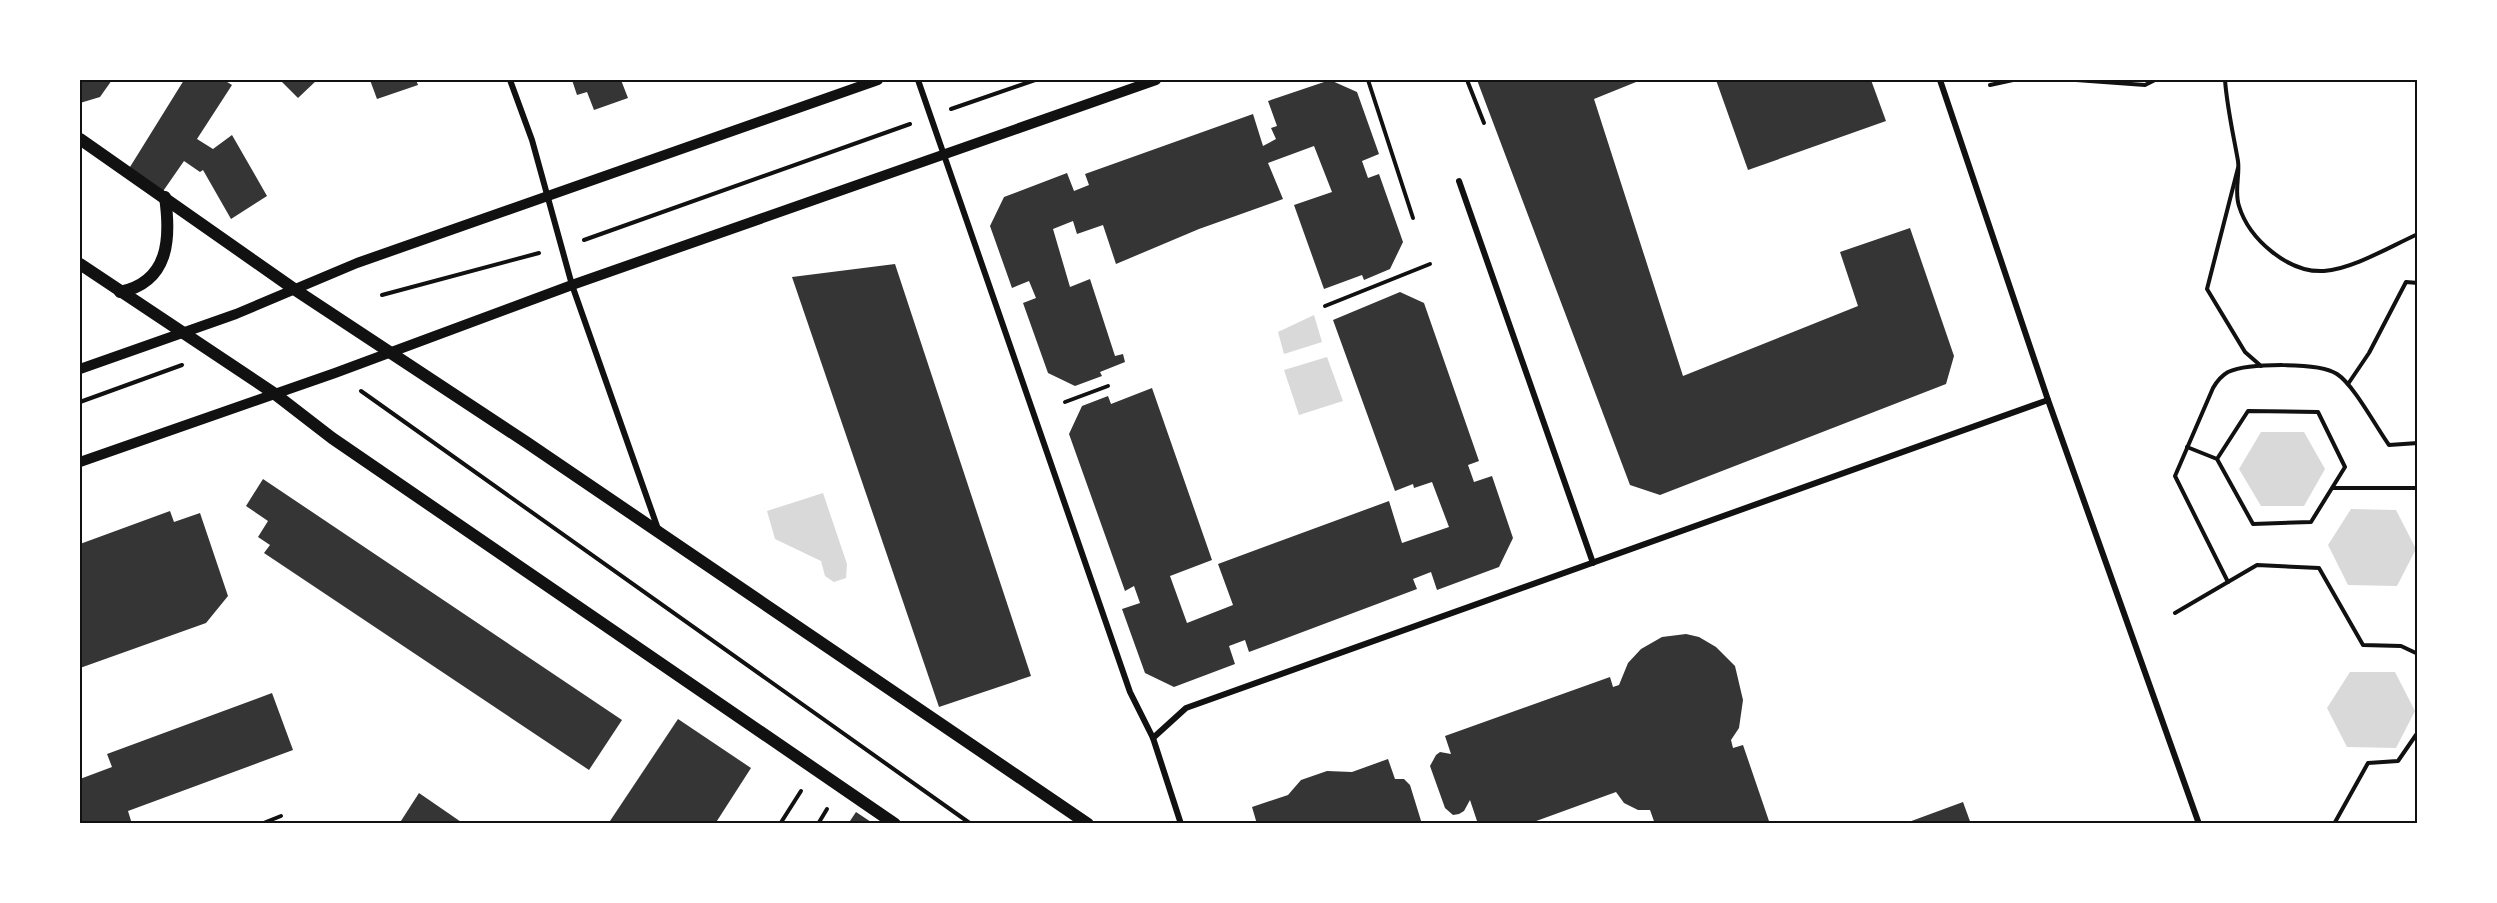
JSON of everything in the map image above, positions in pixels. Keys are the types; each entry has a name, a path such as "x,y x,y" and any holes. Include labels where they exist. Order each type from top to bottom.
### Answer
{"main road":[{"path":"80,139 294,289 392,352 1088,824"},
{"path":"120,292 135,289 149,280 162,260 169,239 165,197"},
{"path":"80,264 275,394 332,438 895,824"}],"street":[{"path":"510,80 532,140 546,198 572,285 660,533"},
{"path":"80,369 236,314 386,252 546,198 878,80"},
{"path":"918,80 1130,692 1153,738 1181,824"},
{"path":"80,462 336,373 572,285 1156,80"},
{"path":"1940,80 2048,400 2199,824"},
{"path":"1460,181 1593,563"},
{"path":"1153,738 1186,708 2048,400"}],"path":[{"path":"382,295 560,247 1035,80"},
{"path":"1368,80 1413,218"},
{"path":"1467,80 1484,123"},
{"path":"1990,85 2013,80"},
{"path":"2076,80 2145,85 2155,80"},
{"path":"2225,80 2230,123 2239,164 2236,193 2239,206 2255,235 2276,254 2302,268 2323,271 2337,269 2418,234"},
{"path":"2239,164 2206,289 2245,352 2260,366"},
{"path":"1324,306 1430,264"},
{"path":"2348,384 2369,353 2406,282 2418,283"},
{"path":"80,402 182,365"},
{"path":"2228,582 2175,476 2219,378 2229,372 2260,366 2319,368 2337,373 2348,384 2389,445 2418,443"},
{"path":"336,373 971,824"},
{"path":"1065,402 1107,386"},
{"path":"2187,447 2217,459 2253,524 2311,522 2345,467 2318,412 2248,411 2217,459"},
{"path":"2333,489 2418,488"},
{"path":"2175,613 2257,565 2319,568 2363,645 2401,646 2418,654"},
{"path":"2334,824 2368,763 2398,761 2418,732"},
{"path":"780,824 801,791"},
{"path":"818,824 828,809"},
{"path":"261,824 281,816"}],"shaded area":[{"path":"1314,315 1322,342 1284,354 1278,332"},
{"path":"1327,357 1343,401 1299,415 1284,370"},
{"path":"2261,432 2304,432 2325,469 2304,506 2261,506 2239,469"},
{"path":"823,493 847,564 846,578 834,582 825,576 821,561 775,539 767,511"},
{"path":"2351,509 2396,510 2416,549 2397,586 2348,585 2328,545"},
{"path":"2350,672 2395,672 2415,711 2396,748 2347,747 2327,708"}],"building":[{"path":"80,80 112,80 100,97 80,103"},
{"path":"184,80 224,80 232,85 197,139 213,149 232,135 267,196 231,219 203,170 200,172 184,161 159,197 125,175"},
{"path":"280,80 317,80 298,98"},
{"path":"370,80 416,80 418,85 377,99"},
{"path":"572,80 621,80 628,98 594,110 587,92 577,95"},
{"path":"1330,80 1357,92 1379,154 1362,161 1368,178 1379,174 1403,242 1390,269 1364,280 1362,275 1324,289 1294,205 1332,192 1314,146 1268,163 1283,199 1199,229 1116,264 1103,225 1077,234 1073,221 1053,229 1070,287 1090,279 1115,356 1123,354 1125,362 1100,372 1102,376 1075,386 1048,373 1023,303 1036,298 1029,281 1012,288 990,226 1004,197 1067,173 1074,191 1089,185 1085,174 1253,114 1263,146 1276,139 1271,128 1277,126 1268,101"},
{"path":"1477,80 1641,80 1594,99 1683,376 1858,306 1840,252 1910,228 1954,356 1946,384 1660,495 1630,485"},
{"path":"1716,80 1871,80 1886,121 1748,170"},
{"path":"895,264 1031,676 939,707 792,277"},
{"path":"1400,292 1424,303 1479,461 1468,465 1474,482 1492,476 1513,538 1499,567 1437,590 1431,572 1413,579 1417,589 1249,652 1245,640 1229,646 1235,664 1174,687 1145,673 1122,609 1140,603 1134,586 1125,591 1069,434 1082,406 1108,396 1111,404 1152,388 1212,560 1170,576 1187,623 1233,605 1218,564 1389,501 1402,543 1449,527 1432,482 1414,488 1413,484 1395,491 1333,320"},
{"path":"263,479 622,720 589,770 264,553 270,545 258,537 268,521 246,506"},
{"path":"170,511 174,522 200,513 228,596 206,623 80,668 80,544"},
{"path":"1686,634 1699,637 1716,647 1735,666 1743,700 1739,728 1731,740 1733,748 1743,745 1770,824 1655,824 1650,810 1638,810 1624,803 1616,792 1528,824 1478,824 1470,800 1464,811 1459,814 1453,815 1445,808 1430,766 1440,752 1451,754 1445,736 1610,677 1613,687 1619,685 1628,663 1641,649 1662,637"},
{"path":"272,693 293,750 128,811 132,824 80,824 80,779 112,767 107,754"},
{"path":"678,719 751,768 715,824 608,824"},
{"path":"1388,759 1395,779 1404,779 1410,785 1422,824 1257,824 1252,807 1288,795 1301,780 1327,771 1352,772"},
{"path":"419,793 464,824 399,824"},
{"path":"1963,802 1971,824 1906,824 1906,823"},
{"path":"856,812 874,824 848,824"}]}
